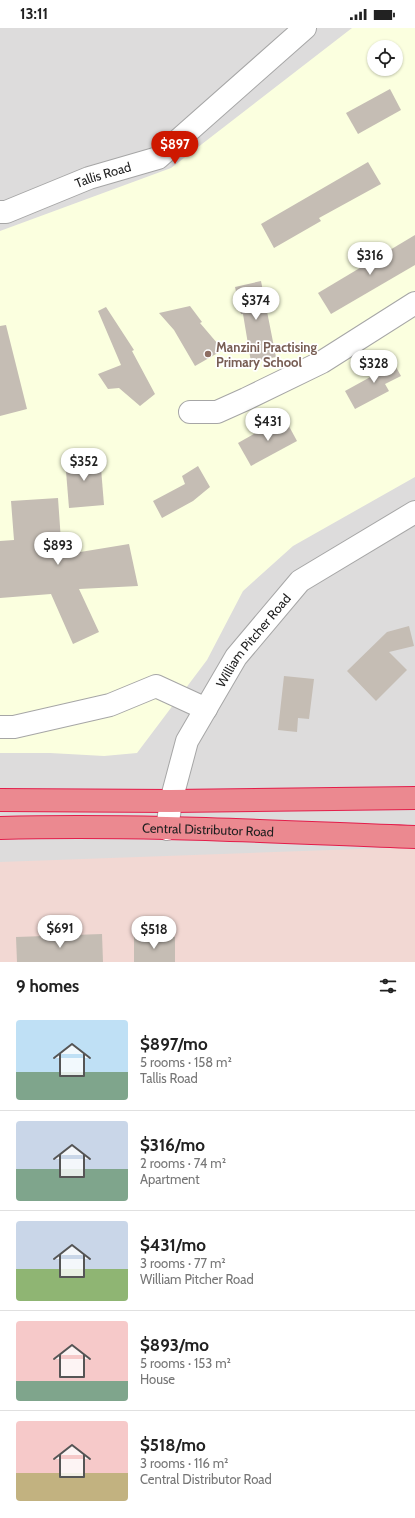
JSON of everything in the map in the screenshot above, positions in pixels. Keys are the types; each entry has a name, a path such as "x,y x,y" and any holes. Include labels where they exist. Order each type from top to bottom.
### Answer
{"highway":[{"name":"Central Distributor Road","path":"0,800 171,801 415,798"},
{"name":"Central Distributor Road","path":"0,828 42,827 167,829 415,837"}],"street":[{"name":"Tallis Road","path":"0,212 6,212 89,178 158,158 305,28"},
{"path":"190,412 217,412 246,399 322,362 415,303"},
{"name":"William Pitcher Road","path":"167,829 171,801 186,741 236,657 300,581 415,512"},
{"path":"0,727 14,728 110,705 156,686 206,709"}],"shaded area":[{"path":"0,28 415,28 415,962 0,962"},
{"name":"Manzini Practising Primary School","path":"352,28 415,28 415,477 293,546 243,591 207,660 137,753 104,756 50,753 0,753 0,231 171,168"},
{"path":"415,847 415,962 0,962 0,862"}],"building":[{"path":"390,89 401,110 358,134 346,113"},
{"path":"368,162 381,184 319,218 321,221 274,248 261,224"},
{"path":"415,235 415,265 331,314 318,293"},
{"path":"261,281 276,357 251,362 243,314 241,314 235,287"},
{"path":"190,306 202,322 200,323 223,350 195,366 174,330 159,313"},
{"path":"106,307 134,350 132,351 155,394 140,406 119,388 108,389 98,374 121,365 98,311"},
{"path":"6,325 27,409 0,416 0,326"},
{"path":"391,358 401,376 385,384 389,391 355,409 345,391 374,375 370,369"},
{"path":"284,417 297,441 251,466 238,443"},
{"path":"100,456 104,505 69,508 65,459"},
{"path":"198,466 210,487 193,501 162,518 153,501 185,484 182,476"},
{"path":"58,498 62,555 129,544 138,586 79,589 99,632 73,644 51,594 0,598 0,541 14,540 11,501"},
{"path":"409,626 414,646 389,652 407,670 376,701 347,671 387,632"},
{"path":"284,676 314,679 309,719 298,718 297,732 278,730"},
{"path":"102,934 103,962 17,962 16,937"},
{"path":"134,937 175,937 175,962 134,962"}],"place":[{"name":"Manzini Practising Primary School","path":"208,354"}]}
